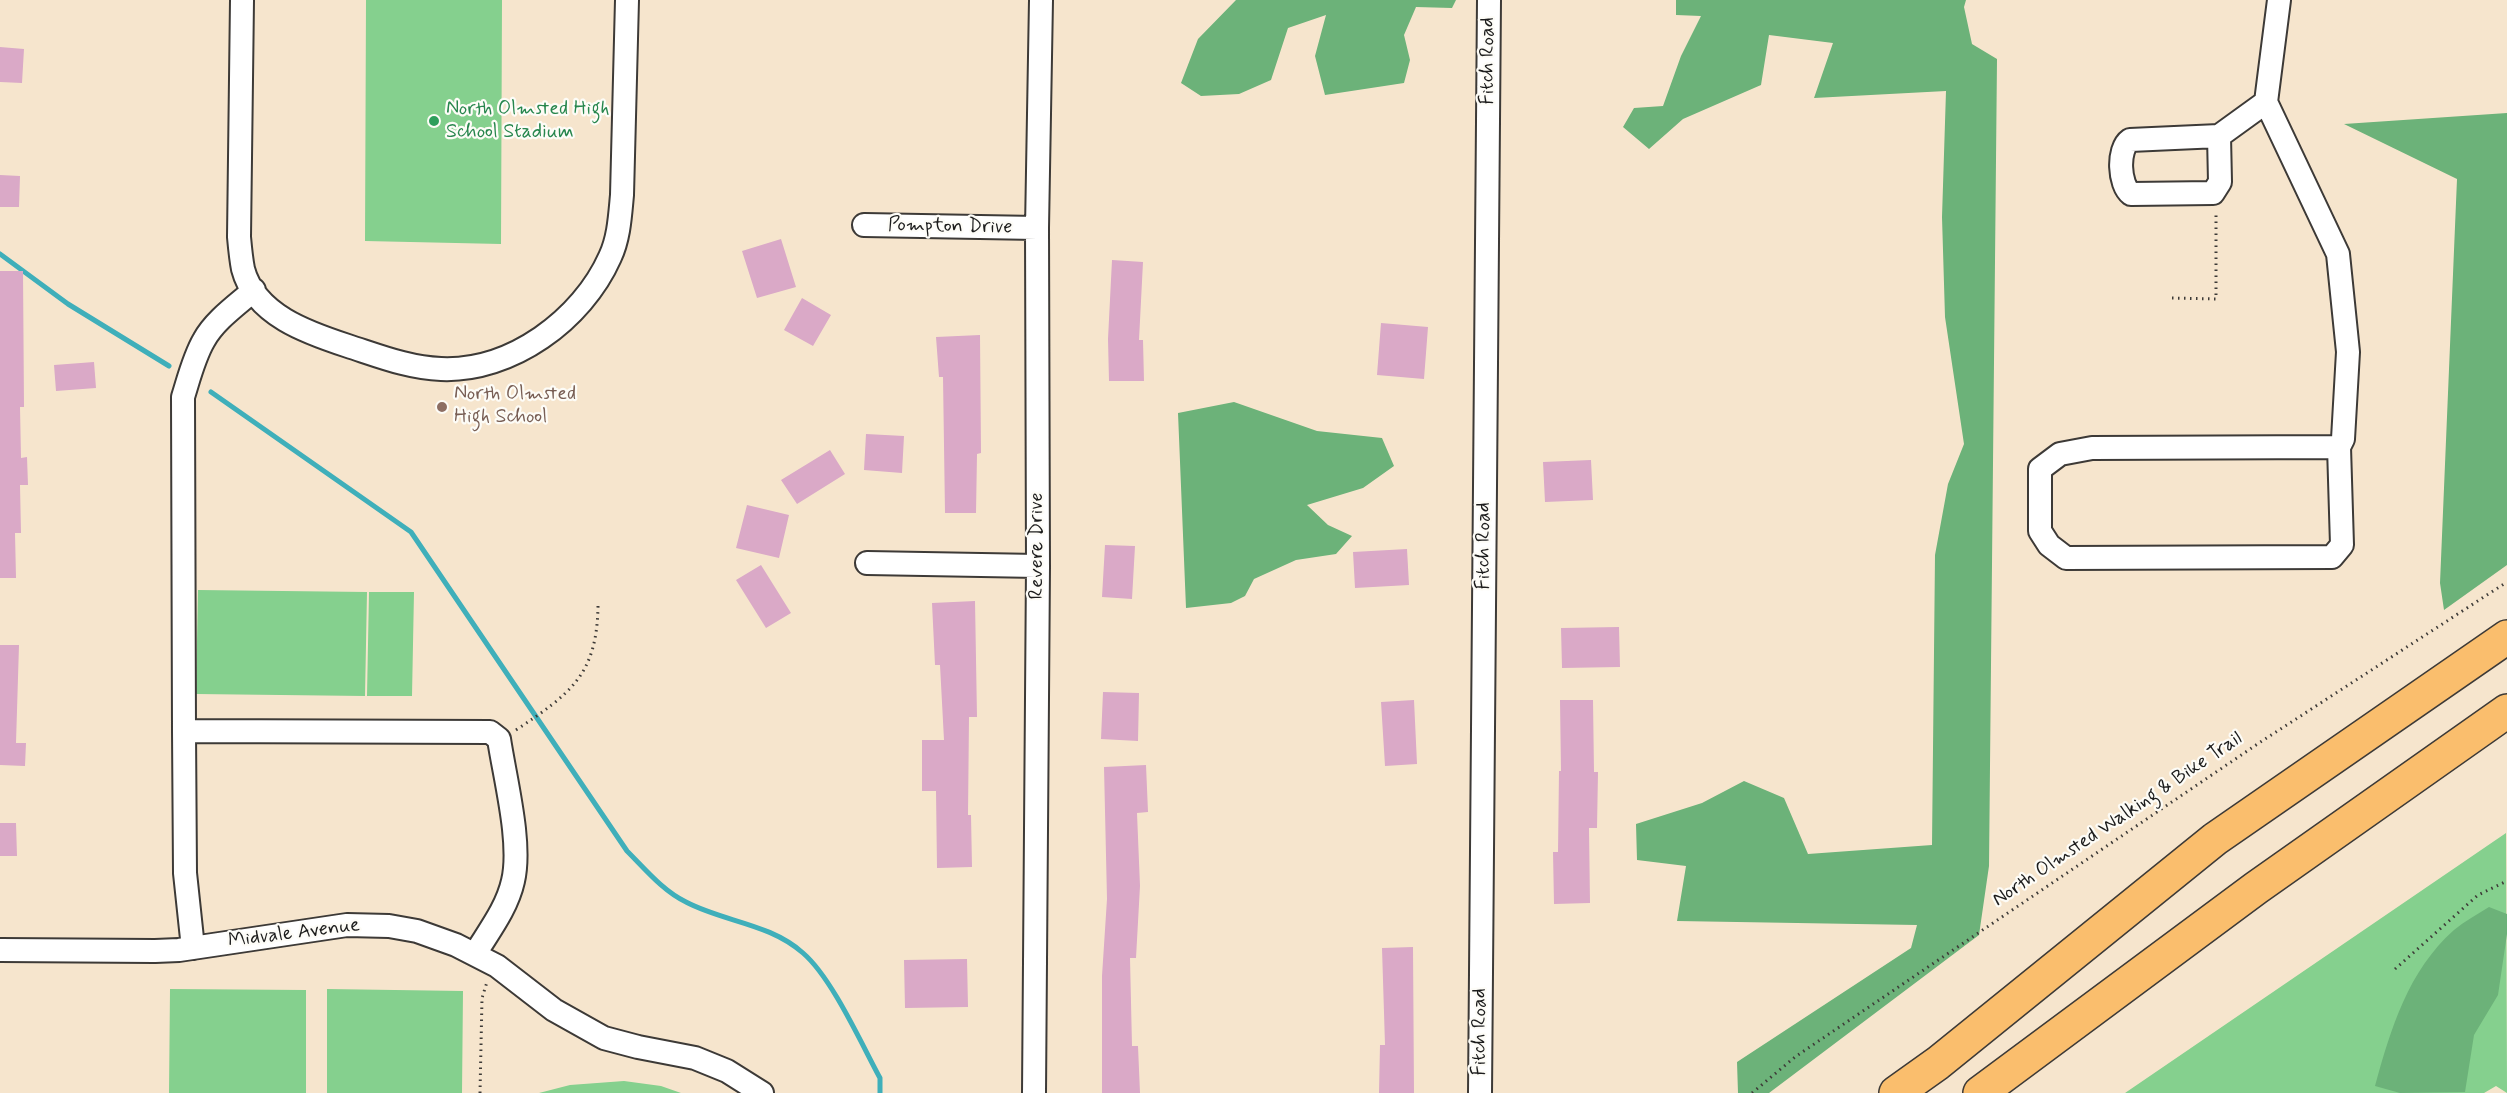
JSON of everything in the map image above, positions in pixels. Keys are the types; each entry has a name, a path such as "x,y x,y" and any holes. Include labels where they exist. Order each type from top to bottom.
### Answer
{"highway":[{"path":"1896,1093 1947,1056 2215,839 2507,637"},
{"path":"1980,1093 2256,888 2507,711"}],"street":[{"path":"242,0 239,237 244,271 254,290 276,314 296,325 381,357 423,368 442,369 480,365 515,352 559,324 595,284 611,256 622,195 627,0"},
{"name":"Revere Drive","path":"1034,1093 1038,566 1037,228 1041,0"},
{"name":"Fitch Road","path":"1480,1093 1489,0"},
{"path":"2279,0 2266,102 2338,254 2348,352 2343,439 2339,447 2342,545 2332,557 2066,558 2049,545 2040,531 2040,469 2060,454 2092,448 2339,447"},
{"path":"2219,136 2220,182 2213,193 2131,194 2127,191 2123,182 2122,149 2130,140 2219,136 2266,102"},
{"name":"Pompton Drive","path":"864,225 1037,228"},
{"path":"193,948 184,873 183,397 204,340 213,327 254,290"},
{"path":"867,563 1038,566"},
{"path":"184,731 490,732 499,739 516,857 513,881 505,905 475,954"},
{"name":"Midvale Avenue","path":"0,950 155,951 193,948 330,927 367,925 417,931 475,954 496,966 554,1010 604,1038 695,1058 727,1071 762,1093"}],"path":[{"path":"2172,298 2216,299 2216,208"},
{"name":"North Olmsted Walking & Bike Trail","path":"1752,1093 1796,1057 2024,901 2259,743 2507,582"},
{"path":"525,724 571,690 584,673 593,652 598,624 598,606"},
{"path":"2395,969 2478,896 2507,881"},
{"path":"480,1093 482,998 487,981"}],"green space":[{"name":"North Olmsted High School Stadium","path":"366,0 502,0 501,244 365,241"},
{"path":"1236,0 1456,0 1452,8 1416,7 1404,35 1410,60 1404,83 1325,95 1315,56 1326,15 1288,28 1271,80 1239,94 1201,96 1181,83 1198,39"},
{"path":"1676,0 1966,0 1964,7 1972,44 1997,59 1989,866 1979,935 1769,1093 1738,1093 1737,1062 1911,948 1917,925 1677,921 1686,866 1637,860 1636,824 1702,803 1744,781 1784,798 1808,854 1932,845 1935,555 1948,484 1964,444 1945,317 1942,217 1946,91 1814,98 1833,43 1769,35 1761,85 1683,119 1649,149 1623,127 1634,108 1663,106 1681,56 1701,16 1676,15"},
{"path":"2507,113 2507,565 2444,610 2440,583 2457,179 2344,124"},
{"path":"1234,402 1317,431 1382,438 1394,466 1363,488 1307,505 1328,525 1352,536 1336,554 1296,560 1254,579 1245,596 1231,603 1186,608 1178,413"},
{"path":"198,590 367,592 365,696 196,694"},
{"path":"369,592 414,592 412,696 367,696"},
{"path":"2506,833 2507,1093 2496,1086 2484,1093 2125,1093"},
{"path":"2489,907 2507,914 2507,934 2498,995 2474,1035 2465,1092 2400,1093 2375,1086 2403,1002 2424,964 2454,930"},
{"path":"170,989 306,990 306,1093 169,1093"},
{"path":"327,989 463,991 462,1093 327,1093"},
{"path":"624,1081 661,1086 681,1093 539,1093 570,1085"}],"building":[{"path":"0,47 24,49 22,83 0,82"},
{"path":"0,175 20,176 19,207 0,207"},
{"path":"781,239 796,287 757,298 742,251"},
{"path":"1112,260 1143,262 1139,340 1143,340 1144,381 1109,381 1108,339"},
{"path":"0,271 23,271 24,407 20,407 21,458 27,457 28,485 20,485 21,533 15,533 16,578 0,578"},
{"path":"802,298 831,315 813,346 784,330"},
{"path":"1381,323 1428,327 1424,379 1377,375"},
{"path":"980,335 981,453 977,454 976,513 945,513 943,377 939,377 936,337"},
{"path":"94,362 96,388 56,391 54,365"},
{"path":"866,434 904,436 902,473 864,470"},
{"path":"830,450 845,474 797,504 781,480"},
{"path":"1591,460 1593,500 1545,502 1543,462"},
{"path":"747,505 789,515 779,558 736,548"},
{"path":"1105,545 1135,546 1132,599 1102,597"},
{"path":"1407,549 1409,585 1355,588 1353,552"},
{"path":"761,565 791,613 766,628 736,580"},
{"path":"975,601 977,717 969,717 968,815 971,815 972,867 937,868 936,791 922,791 922,740 944,740 940,665 935,665 932,603"},
{"path":"1619,627 1620,667 1562,668 1561,628"},
{"path":"0,645 19,645 16,743 26,743 25,766 0,765"},
{"path":"1103,692 1139,693 1138,741 1101,739"},
{"path":"1414,700 1417,764 1385,766 1381,702"},
{"path":"1560,700 1593,700 1594,772 1598,772 1597,828 1589,828 1590,903 1554,904 1553,852 1558,852 1559,771 1561,771"},
{"path":"1146,765 1148,812 1137,813 1140,886 1136,958 1130,958 1132,1046 1138,1046 1140,1093 1102,1093 1102,976 1107,899 1104,767"},
{"path":"0,823 16,823 17,856 0,856"},
{"path":"1413,947 1414,1093 1379,1093 1380,1045 1385,1045 1382,948"},
{"path":"967,959 968,1007 905,1008 904,960"}],"waterway":[{"path":"0,254 68,304 169,366"},
{"path":"211,392 411,532 627,851 655,879 678,897 701,909 776,935 803,953 825,978 845,1012 880,1078 880,1093"}],"place":[{"name":"North Olmsted High School Stadium","path":"434,121"},
{"name":"North Olmsted High School","path":"442,407"}]}
